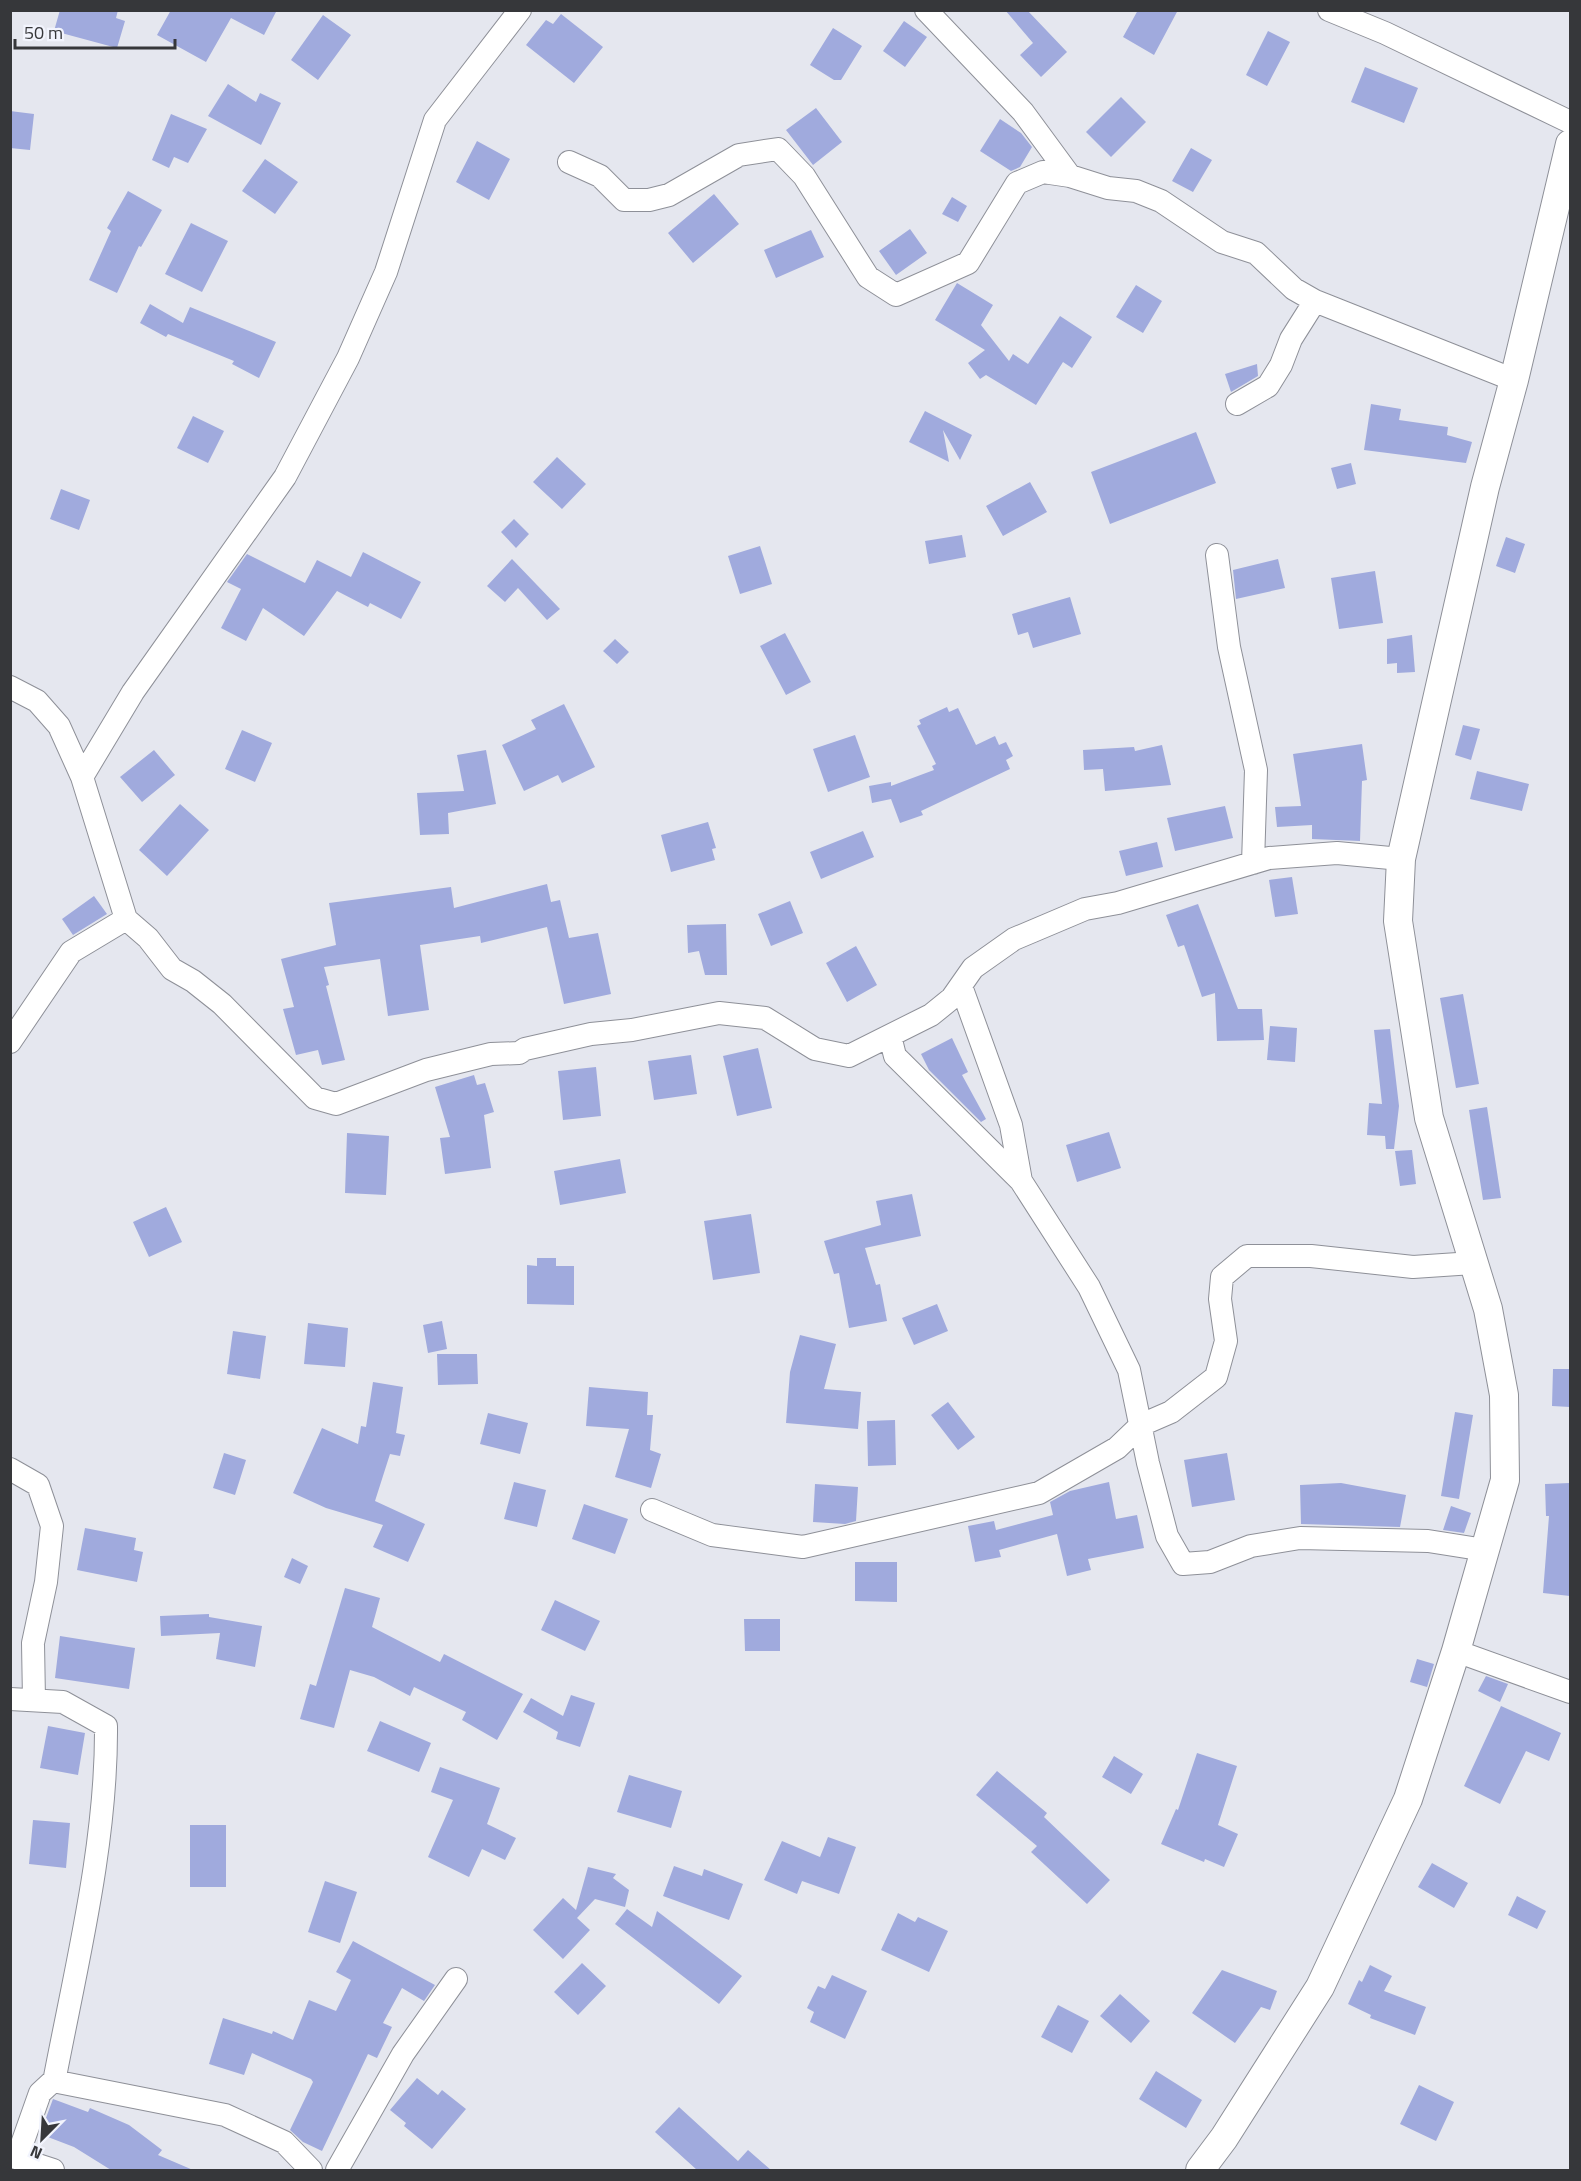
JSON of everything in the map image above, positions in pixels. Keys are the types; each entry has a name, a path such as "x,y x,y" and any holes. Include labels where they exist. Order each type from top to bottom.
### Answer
{"street":[{"path":"82,777 133,692 285,477 348,358 386,272 435,120 520,10"},
{"path":"926,10 1023,112 1070,176"},
{"path":"1329,10 1386,33 1570,122"},
{"path":"569,162 600,176 624,200 649,200 669,195 739,155 778,149 804,176 868,277 896,295 968,262 1017,183 1043,172 1070,176 1108,188 1136,191 1161,201 1222,242 1256,253 1294,289 1315,301 1514,380"},
{"path":"1200,2170 1224,2138 1320,1987 1408,1799 1456,1651 1505,1480 1504,1395 1488,1309 1429,1118 1398,921 1401,859 1485,487 1514,380 1570,150"},
{"path":"1237,404 1268,386 1281,365 1291,339 1315,301"},
{"path":"1217,555 1229,647 1256,770 1252,863"},
{"path":"10,687 37,700 59,726 82,777 126,919 148,938 172,969 193,981 222,1004 315,1098 336,1104 426,1070 491,1054 519,1053 525,1049 591,1034 632,1030 719,1014 765,1018 815,1049 849,1056 931,1015 952,998 974,968 1014,939 1085,909 1118,903 1269,858 1337,853 1401,859"},
{"path":"10,1042 70,952 126,919"},
{"path":"961,986 1011,1125 1021,1181"},
{"path":"890,1036 895,1056 1021,1181 1089,1287 1129,1370 1148,1463 1167,1536 1183,1564 1210,1562 1251,1546 1300,1538 1428,1541 1485,1550"},
{"path":"652,1510 712,1535 803,1547 1039,1493 1117,1448 1141,1425 1171,1412 1216,1377 1226,1341 1220,1299 1222,1277 1247,1256 1311,1257 1413,1267 1473,1263"},
{"path":"10,1468 38,1485 52,1526 46,1582 33,1643 34,1700"},
{"path":"1456,1651 1570,1692"},
{"path":"10,1699 63,1702 106,1726 106,1770 97,1846 54,2082 40,2093 14,2157 53,2170"},
{"path":"337,2170 403,2054 456,1979"},
{"path":"54,2082 225,2115 284,2142 311,2170"}],"building":[{"path":"60,10 118,10 116,18 125,21 117,48 54,31"},
{"path":"171,10 277,10 264,35 231,18 206,62 157,35"},
{"path":"1005,10 1027,10 1067,52 1041,77 1020,55 1033,43"},
{"path":"1138,10 1178,10 1154,55 1123,37"},
{"path":"561,14 603,47 574,83 526,45 546,20 553,24"},
{"path":"323,15 351,35 318,80 291,60"},
{"path":"904,21 927,37 905,67 883,51"},
{"path":"833,28 862,46 841,80 834,80 810,65"},
{"path":"1268,31 1290,42 1267,86 1246,75"},
{"path":"1365,67 1418,88 1404,123 1351,102"},
{"path":"228,84 256,102 260,93 281,103 261,145 208,116"},
{"path":"1121,97 1146,122 1111,157 1086,132"},
{"path":"816,108 842,142 813,165 786,130"},
{"path":"10,111 34,114 30,150 10,148"},
{"path":"171,114 207,129 188,163 174,157 169,168 152,160"},
{"path":"1000,119 1021,133 1032,147 1020,167 1011,171 980,151"},
{"path":"477,141 510,159 489,200 456,182"},
{"path":"1191,148 1212,160 1193,192 1172,181"},
{"path":"265,159 298,182 275,214 242,191"},
{"path":"128,191 162,210 141,247 139,246 117,293 89,280 111,231 107,228"},
{"path":"714,194 739,224 693,263 668,233"},
{"path":"952,197 967,206 958,222 942,214"},
{"path":"191,223 228,241 202,292 165,274"},
{"path":"910,229 927,253 896,275 879,251"},
{"path":"811,230 824,257 776,278 764,250"},
{"path":"957,283 993,305 981,325 1009,361 1013,354 1028,364 1060,316 1092,337 1072,368 1063,362 1036,405 986,375 980,379 968,363 985,350 935,320"},
{"path":"1136,285 1162,301 1143,333 1116,317"},
{"path":"150,304 183,323 190,307 276,342 259,378 232,364 234,361 168,334 166,337 140,323"},
{"path":"1257,364 1258,376 1231,392 1225,374"},
{"path":"1371,404 1401,409 1399,420 1448,427 1447,435 1472,442 1466,463 1364,450"},
{"path":"925,411 972,435 960,460 943,430 949,462 909,442"},
{"path":"193,416 224,431 208,463 177,448"},
{"path":"1196,432 1216,483 1110,524 1091,472"},
{"path":"557,457 586,484 562,509 533,482"},
{"path":"1351,463 1356,484 1337,489 1331,468"},
{"path":"1030,482 1047,512 1003,536 986,506"},
{"path":"61,489 90,500 79,530 50,519"},
{"path":"514,519 529,534 516,548 501,532"},
{"path":"962,535 966,557 929,564 925,541"},
{"path":"1506,537 1525,544 1515,573 1496,566"},
{"path":"760,546 772,584 740,594 728,556"},
{"path":"363,552 421,582 401,619 370,603 368,607 337,591 304,636 263,608 246,641 221,628 241,589 227,582 247,554 305,583 317,560 351,577"},
{"path":"512,559 560,609 547,620 518,588 505,602 487,586"},
{"path":"1278,559 1285,588 1236,599 1233,570"},
{"path":"1375,571 1383,623 1339,629 1331,578"},
{"path":"1070,597 1081,634 1033,648 1028,632 1018,635 1012,614"},
{"path":"785,633 811,682 786,695 760,646"},
{"path":"1412,635 1415,672 1397,673 1397,663 1387,664 1387,639"},
{"path":"615,639 629,652 617,664 603,651"},
{"path":"564,704 595,767 562,783 558,775 524,791 502,745 536,729 531,720"},
{"path":"947,707 949,712 958,708 976,745 995,736 999,745 1006,742 1013,756 1006,760 1010,769 921,811 923,815 900,823 891,799 872,803 869,786 891,782 891,786 934,770 932,766 936,764 917,726 921,724 919,720"},
{"path":"1463,725 1480,729 1471,760 1455,755"},
{"path":"242,730 272,743 255,782 225,769"},
{"path":"855,735 870,777 828,792 813,749"},
{"path":"1362,744 1367,780 1362,781 1360,841 1312,839 1312,825 1277,827 1275,807 1301,806 1293,754"},
{"path":"1162,745 1171,785 1105,791 1103,769 1084,770 1083,750 1134,747 1135,751"},
{"path":"154,750 175,775 142,802 120,777"},
{"path":"486,750 496,804 448,813 449,834 420,835 417,793 464,791 457,755"},
{"path":"1477,771 1529,784 1522,811 1470,799"},
{"path":"180,804 209,830 167,876 139,850"},
{"path":"1225,806 1233,838 1175,851 1167,818"},
{"path":"708,822 716,848 712,849 715,860 671,872 661,835"},
{"path":"863,831 874,857 821,879 810,852"},
{"path":"1157,842 1163,867 1126,876 1119,851"},
{"path":"1292,877 1298,914 1275,917 1269,880"},
{"path":"547,884 551,902 560,900 569,938 598,933 611,994 564,1004 547,927 481,943 480,936 420,945 429,1010 388,1016 380,959 324,967 329,985 326,986 345,1060 322,1065 318,1050 296,1055 283,1009 294,1007 281,959 336,945 329,903 451,887 454,908"},
{"path":"94,896 107,914 73,935 62,919"},
{"path":"790,901 803,933 771,946 758,914"},
{"path":"1198,904 1238,1009 1262,1009 1264,1040 1217,1041 1215,993 1202,997 1184,945 1178,947 1166,915"},
{"path":"726,924 727,975 705,975 699,951 688,953 687,925"},
{"path":"856,946 877,985 847,1002 826,963"},
{"path":"1463,994 1479,1084 1456,1088 1440,998"},
{"path":"1270,1026 1297,1028 1295,1062 1267,1060"},
{"path":"1390,1029 1399,1106 1394,1149 1386,1149 1385,1136 1367,1135 1369,1103 1382,1104 1374,1030"},
{"path":"952,1038 968,1072 962,1075 986,1119 981,1122 929,1070 921,1054"},
{"path":"758,1048 772,1108 737,1116 723,1056"},
{"path":"691,1055 697,1094 654,1100 648,1061"},
{"path":"596,1067 601,1116 563,1120 558,1071"},
{"path":"474,1075 477,1085 485,1083 494,1112 484,1115 491,1168 445,1174 440,1138 450,1137 435,1087"},
{"path":"1487,1107 1501,1198 1483,1200 1469,1110"},
{"path":"1109,1132 1121,1168 1077,1182 1066,1145"},
{"path":"347,1133 389,1136 386,1195 345,1193"},
{"path":"1412,1150 1416,1184 1400,1186 1395,1151"},
{"path":"620,1159 626,1193 560,1205 554,1171"},
{"path":"912,1194 921,1236 865,1248 876,1285 880,1284 887,1321 849,1328 839,1273 834,1274 824,1241 881,1225 876,1201"},
{"path":"166,1207 182,1242 149,1257 133,1222"},
{"path":"751,1214 760,1273 713,1280 704,1221"},
{"path":"537,1258 556,1258 556,1266 574,1266 574,1305 527,1304 527,1265 537,1266"},
{"path":"937,1304 948,1331 914,1345 902,1318"},
{"path":"442,1321 447,1349 428,1353 423,1325"},
{"path":"308,1323 348,1328 345,1367 304,1364"},
{"path":"233,1331 266,1336 260,1379 227,1374"},
{"path":"800,1335 836,1344 824,1389 861,1392 858,1429 786,1423 790,1372"},
{"path":"437,1354 477,1354 478,1384 438,1385"},
{"path":"1553,1369 1570,1369 1570,1407 1552,1406"},
{"path":"373,1382 403,1387 396,1433 405,1435 400,1456 390,1454 375,1501 425,1524 408,1562 373,1547 383,1525 326,1508 293,1493 322,1428 358,1444 361,1426 366,1427"},
{"path":"589,1387 648,1392 647,1415 653,1415 650,1450 661,1454 651,1488 615,1477 629,1429 586,1426"},
{"path":"948,1402 975,1437 958,1450 931,1415"},
{"path":"1455,1412 1473,1415 1459,1499 1441,1496"},
{"path":"488,1413 528,1423 520,1454 480,1444"},
{"path":"895,1420 896,1465 868,1466 867,1421"},
{"path":"224,1453 246,1460 235,1495 213,1488"},
{"path":"1227,1453 1235,1500 1192,1507 1184,1460"},
{"path":"514,1482 546,1490 537,1527 504,1519"},
{"path":"1109,1482 1116,1519 1137,1515 1144,1548 1088,1559 1091,1570 1067,1576 1057,1534 999,1550 1001,1557 975,1562 968,1526 994,1521 996,1530 1053,1515 1050,1502 1070,1491"},
{"path":"1341,1483 1406,1495 1400,1527 1301,1524 1300,1485"},
{"path":"1570,1483 1570,1596 1543,1593 1549,1516 1546,1516 1545,1484"},
{"path":"815,1484 858,1487 856,1521 845,1524 813,1522"},
{"path":"584,1504 628,1519 615,1554 572,1539"},
{"path":"1451,1506 1471,1513 1464,1533 1443,1530"},
{"path":"85,1528 136,1538 134,1550 143,1552 137,1582 77,1570"},
{"path":"292,1558 308,1566 300,1584 284,1577"},
{"path":"855,1562 897,1562 897,1602 855,1601"},
{"path":"345,1588 380,1598 372,1627 440,1662 444,1654 523,1694 497,1740 462,1720 466,1712 414,1687 410,1696 374,1677 350,1670 334,1728 300,1719 310,1684 316,1686"},
{"path":"555,1600 600,1621 585,1651 541,1630"},
{"path":"209,1614 209,1617 262,1626 255,1667 216,1659 220,1633 161,1636 160,1616"},
{"path":"744,1619 780,1619 780,1651 745,1651"},
{"path":"60,1636 135,1648 129,1689 55,1678"},
{"path":"1417,1659 1434,1664 1427,1687 1410,1682"},
{"path":"1486,1676 1508,1684 1500,1702 1478,1691"},
{"path":"571,1695 595,1703 580,1747 556,1739 558,1732 523,1712 531,1698 563,1716"},
{"path":"1501,1706 1561,1733 1549,1761 1526,1751 1500,1804 1464,1786"},
{"path":"380,1721 431,1743 419,1772 367,1751"},
{"path":"48,1726 85,1733 78,1775 40,1768"},
{"path":"1197,1753 1237,1766 1218,1825 1238,1834 1224,1867 1205,1859 1204,1862 1161,1844 1176,1809 1178,1810"},
{"path":"1114,1756 1143,1774 1131,1794 1102,1777"},
{"path":"440,1767 500,1788 487,1824 516,1838 505,1860 482,1849 469,1877 428,1857 453,1800 431,1792"},
{"path":"997,1771 1047,1813 1044,1817 1110,1880 1087,1904 1031,1852 1037,1846 976,1795"},
{"path":"629,1775 682,1791 671,1828 617,1812"},
{"path":"33,1820 70,1823 66,1868 29,1864"},
{"path":"190,1825 226,1825 226,1887 190,1887"},
{"path":"828,1837 856,1847 839,1894 802,1881 797,1894 764,1880 782,1841 820,1857"},
{"path":"1432,1863 1468,1883 1454,1908 1418,1887"},
{"path":"674,1866 702,1876 704,1869 743,1884 729,1920 663,1896"},
{"path":"588,1867 616,1874 613,1878 629,1890 625,1907 595,1899 577,1918 590,1930 563,1959 533,1930 563,1898 576,1910"},
{"path":"325,1881 357,1892 340,1943 308,1932"},
{"path":"1517,1896 1546,1911 1537,1929 1508,1915"},
{"path":"627,1909 652,1927 657,1911 742,1976 719,2004 615,1924"},
{"path":"898,1913 915,1922 918,1917 948,1931 929,1972 881,1950"},
{"path":"353,1941 435,1985 424,2001 402,1988 383,2023 392,2027 377,2058 368,2054 322,2151 303,2142 290,2130 313,2082 311,2079 252,2053 244,2075 209,2064 223,2018 272,2034 273,2031 293,2040 309,2000 336,2011 351,1980 336,1972"},
{"path":"582,1963 606,1986 578,2015 554,1992"},
{"path":"1370,1965 1392,1976 1384,1991 1426,2007 1415,2035 1370,2018 1371,2015 1348,2004 1359,1980 1362,1982"},
{"path":"1222,1970 1277,1991 1270,2010 1261,2007 1235,2043 1192,2013"},
{"path":"832,1975 867,1991 845,2039 810,2022 814,2012 807,2008 818,1986 825,1989"},
{"path":"1120,1994 1150,2021 1131,2043 1100,2016"},
{"path":"1058,2005 1089,2021 1072,2053 1041,2037"},
{"path":"1156,2071 1202,2100 1186,2128 1139,2099"},
{"path":"417,2078 438,2095 442,2090 466,2109 432,2149 404,2126 406,2123 390,2110"},
{"path":"1419,2085 1454,2102 1436,2141 1400,2124"},
{"path":"53,2099 88,2112 90,2108 129,2125 162,2150 158,2155 193,2170 111,2170 74,2147 40,2134"},
{"path":"679,2107 738,2161 748,2150 771,2170 697,2170 655,2132"}]}
